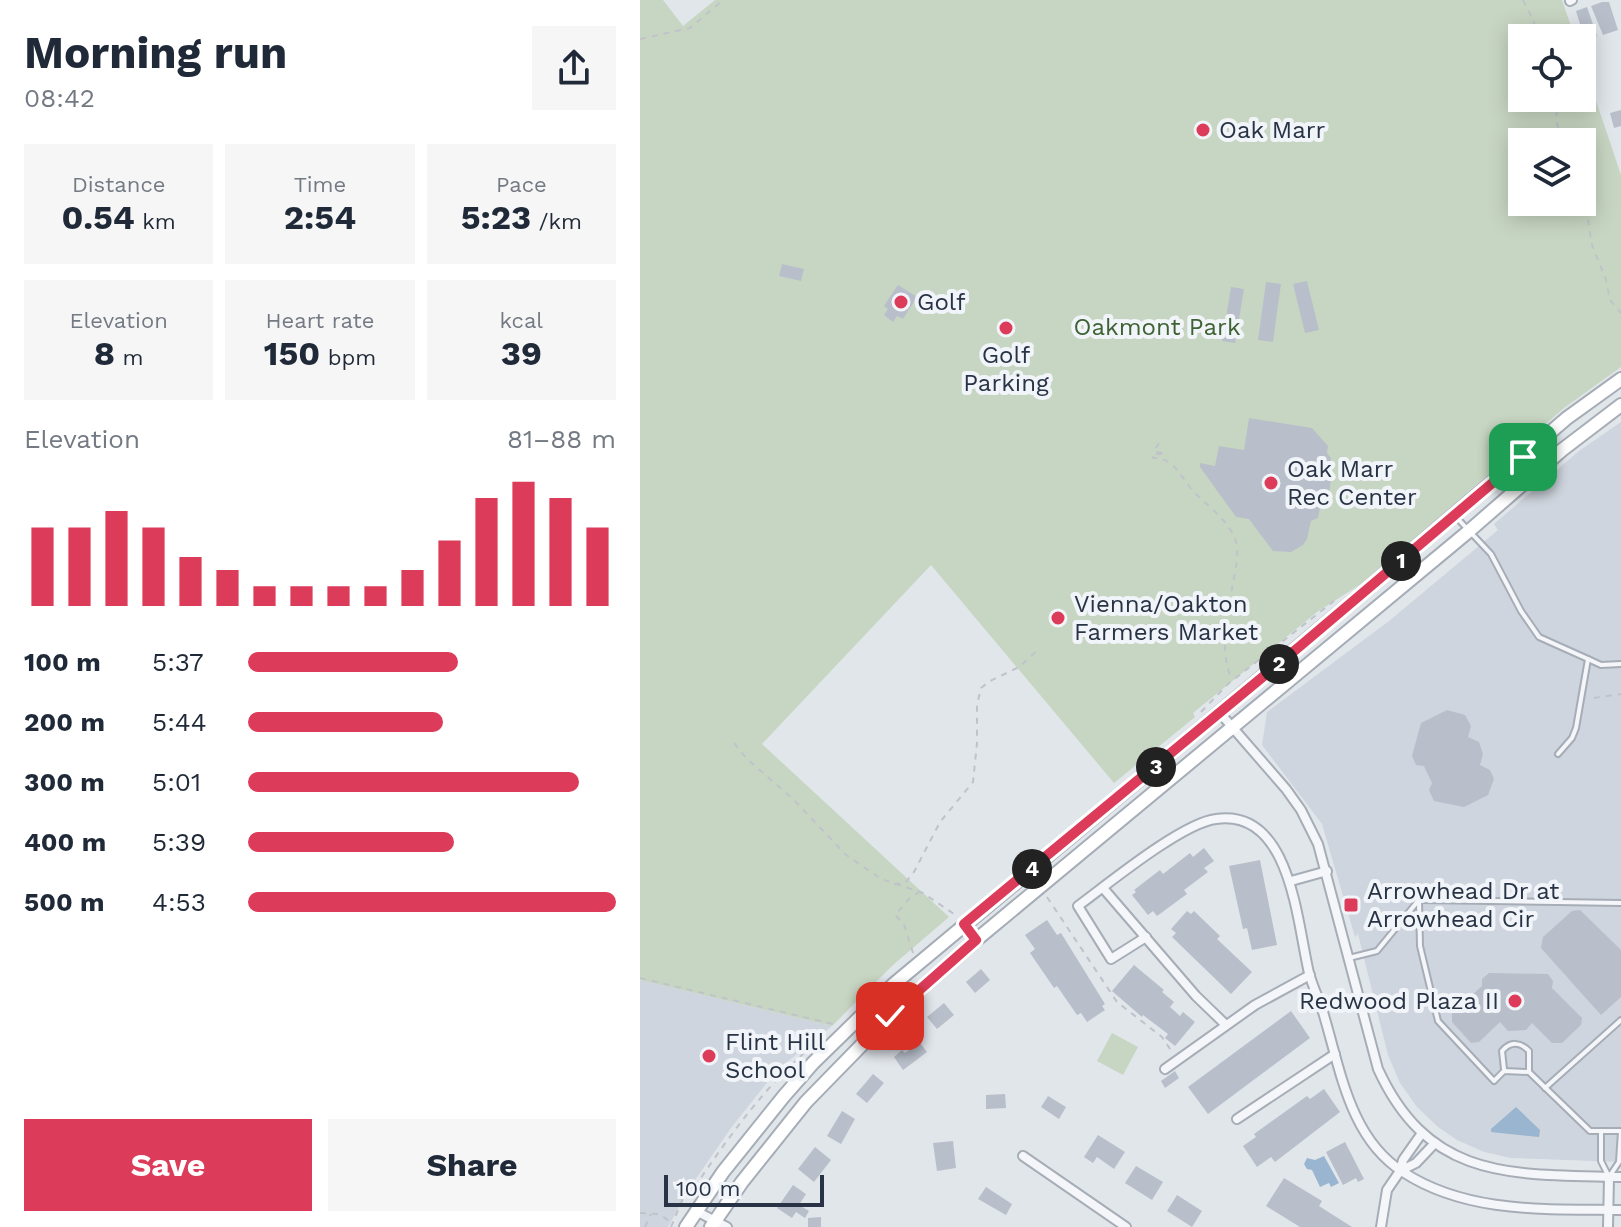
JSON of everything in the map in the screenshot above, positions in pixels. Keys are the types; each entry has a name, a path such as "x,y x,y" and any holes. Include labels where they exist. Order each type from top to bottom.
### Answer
{"main road":[{"path":"686,1227 751,1136 813,1063 885,993 1455,516 1567,418 1621,379"},
{"path":"717,1225 742,1182 791,1119 890,1016 976,940 1233,729 1562,450 1621,405"}],"street":[{"path":"1220,713 1286,789 1301,810 1318,844 1378,1069 1399,1107 1422,1133 1471,1163 1520,1174 1621,1177"},
{"path":"1146,937 1111,959 1078,906 1164,844 1202,823 1215,819 1242,819 1266,836 1291,881 1310,975 1344,1085 1359,1123 1376,1149 1400,1171 1433,1190 1487,1204 1621,1210"},
{"path":"1291,881 1327,871"},
{"path":"1103,888 1196,996 1226,1025"},
{"path":"1165,1069 1255,1005 1310,975"},
{"path":"1237,1119 1335,1054"},
{"path":"1381,1227 1387,1190 1422,1133"},
{"path":"1400,1171 1416,1163 1435,1143"},
{"path":"1023,1156 1126,1227"},
{"path":"1608,1227 1609,1177"},
{"path":"696,1211 717,1225"}],"lane":[{"path":"1455,516 1491,554 1521,611 1539,637 1601,665 1621,664"},
{"path":"1558,754 1572,738 1576,728 1588,659"},
{"path":"1349,958 1377,951 1419,900"},
{"path":"1419,900 1621,903"},
{"path":"1419,900 1420,946 1438,1021 1494,1081 1504,1071 1529,1072 1590,1131 1601,1131 1621,1131 1619,1162 1609,1177 1601,1161 1601,1131"},
{"path":"1545,1088 1621,1020"},
{"path":"1504,1071 1502,1051 1518,1043 1529,1051 1529,1072"}],"path":[{"path":"640,39 690,28 723,0"},
{"path":"1523,0 1534,24"},
{"path":"1587,216 1592,245 1606,280 1610,300 1621,313"},
{"path":"1159,443 1154,451 1165,454 1152,454 1153,458 1166,459 1175,467 1199,498 1210,506 1236,542 1236,565 1224,655 1233,681"},
{"path":"893,884 905,883 914,872 940,822 973,782 977,705 981,688 1019,667 1039,649"},
{"path":"1197,717 1228,684"},
{"path":"1594,698 1621,694"},
{"path":"734,743 845,854 881,879 941,903 964,924"},
{"path":"914,954 904,924 895,915 919,892"},
{"path":"1045,895 1117,1002 1162,1037 1177,1060"},
{"path":"640,978 837,1025"},
{"path":"672,1225 687,1189"},
{"path":"640,1213 666,1217 672,1225"},
{"path":"645,1227 651,1213"}],"shaded area":[{"path":"1621,422 1621,1162 1511,1158 1484,1152 1457,1140 1417,1107 1400,1083 1388,1055 1358,934 1355,937 1322,824 1262,745 1267,712 1389,621 1498,530 1494,524 1579,451"},
{"path":"640,980 832,1026 777,1070 731,1128 691,1186 668,1227 640,1227"}],"green space":[{"name":"Oakmont Park","path":"640,0 663,0 683,26 715,0 1562,0 1570,24 1508,24 1508,112 1596,112 1596,101 1621,175 1621,367 1564,408 1367,580 1317,612 1193,713 1195,717 1114,783 931,565 762,744 949,917 893,965 832,1026 640,980"},
{"path":"1112,1033 1138,1047 1123,1075 1097,1061"}],"water":[{"path":"1516,1107 1540,1130 1539,1137 1491,1132"},
{"path":"1324,1156 1339,1183 1331,1187 1329,1183 1320,1187 1312,1170 1304,1164 1307,1158 1315,1160"}],"building":[{"path":"1609,2 1618,30 1603,35 1591,6"},
{"path":"1587,7 1593,24 1580,24 1576,11"},
{"path":"1621,110 1621,126 1614,128 1610,113"},
{"path":"782,264 804,269 801,281 779,276"},
{"path":"1307,281 1319,330 1305,333 1293,284"},
{"path":"1266,282 1281,284 1273,342 1258,340"},
{"name":"Golf","path":"898,285 917,297 903,319 897,316 893,322 884,315 888,309 884,306"},
{"path":"1231,287 1244,289 1235,343 1222,341"},
{"name":"Oak Marr Rec Center","path":"1249,418 1312,428 1328,446 1327,453 1331,458 1329,469 1332,472 1329,494 1325,496 1318,518 1311,521 1307,539 1291,552 1273,551 1249,519 1236,517 1200,467 1200,463 1215,466 1219,446 1244,450"},
{"path":"1447,710 1465,715 1471,726 1468,737 1479,742 1483,754 1480,765 1490,770 1494,779 1488,795 1464,807 1434,801 1429,790 1432,783 1424,766 1416,765 1412,756 1421,723"},
{"path":"1204,848 1214,861 1204,868 1208,872 1184,890 1187,894 1157,916 1153,911 1148,915 1132,895 1136,892 1134,890 1160,870 1163,874 1190,853 1193,857"},
{"path":"1260,860 1277,945 1252,950 1247,928 1243,929 1229,866"},
{"path":"1580,910 1621,950 1621,997 1601,1015 1541,948 1543,937 1572,911"},
{"path":"1187,911 1191,914 1194,911 1220,936 1217,939 1252,972 1231,994 1172,937 1176,933 1171,929"},
{"path":"1047,920 1057,935 1061,933 1105,1004 1102,1006 1105,1010 1087,1022 1081,1013 1077,1015 1057,986 1054,988 1030,953 1035,949 1025,935"},
{"path":"1134,965 1164,990 1162,992 1174,1002 1170,1007 1180,1016 1183,1012 1195,1022 1175,1046 1165,1038 1168,1034 1112,991"},
{"path":"981,969 990,980 975,993 966,982"},
{"name":"Redwood Plaza II","path":"1489,973 1548,974 1553,981 1552,988 1582,1018 1581,1025 1562,1043 1552,1043 1532,1023 1526,1030 1508,1031 1500,1022 1479,1042 1471,1043 1452,1022 1452,1013 1482,986 1482,979"},
{"path":"944,1003 954,1015 937,1029 927,1017"},
{"path":"1291,1011 1310,1038 1208,1114 1188,1087"},
{"path":"917,1039 927,1052 903,1070 894,1057 902,1050 905,1053 912,1048 909,1045"},
{"path":"1175,1071 1179,1078 1165,1088 1161,1081"},
{"path":"873,1074 884,1083 867,1103 856,1094"},
{"path":"1324,1089 1340,1112 1275,1162 1271,1157 1257,1167 1243,1146 1256,1137 1254,1134 1307,1096 1310,1099"},
{"path":"1005,1094 1006,1108 986,1109 986,1095"},
{"path":"1048,1096 1066,1107 1059,1119 1041,1107"},
{"path":"842,1111 855,1119 841,1144 827,1136"},
{"path":"1098,1135 1125,1152 1114,1169 1097,1157 1093,1163 1084,1157"},
{"path":"953,1141 956,1168 937,1171 933,1143"},
{"path":"1345,1142 1364,1179 1358,1182 1356,1178 1343,1185 1326,1152"},
{"path":"815,1147 831,1160 814,1182 798,1169"},
{"path":"1136,1166 1163,1182 1152,1200 1125,1183"},
{"path":"1284,1178 1322,1201 1319,1206 1352,1227 1300,1227 1266,1206"},
{"path":"793,1185 806,1194 799,1205 809,1211 805,1218 796,1212 792,1218 777,1208"},
{"path":"986,1187 1012,1204 1006,1215 978,1199"},
{"path":"1177,1195 1202,1211 1192,1227 1167,1211"},
{"path":"821,1217 821,1227 808,1227 808,1218"}],"place":[{"name":"Oak Marr","path":"1203,130"},
{"name":"Golf","path":"901,302"},
{"name":"Golf Parking","path":"1006,328"},
{"name":"Oak Marr Rec Center","path":"1271,483"},
{"name":"Vienna/Oakton Farmers Market","path":"1058,618"},
{"name":"Arrowhead Dr at Arrowhead Cir","path":"1351,905"},
{"name":"Redwood Plaza II","path":"1515,1001"},
{"name":"Flint Hill School","path":"709,1056"}],"route":[{"path":"890,1016 976,940 964,924 1523,457"}]}
